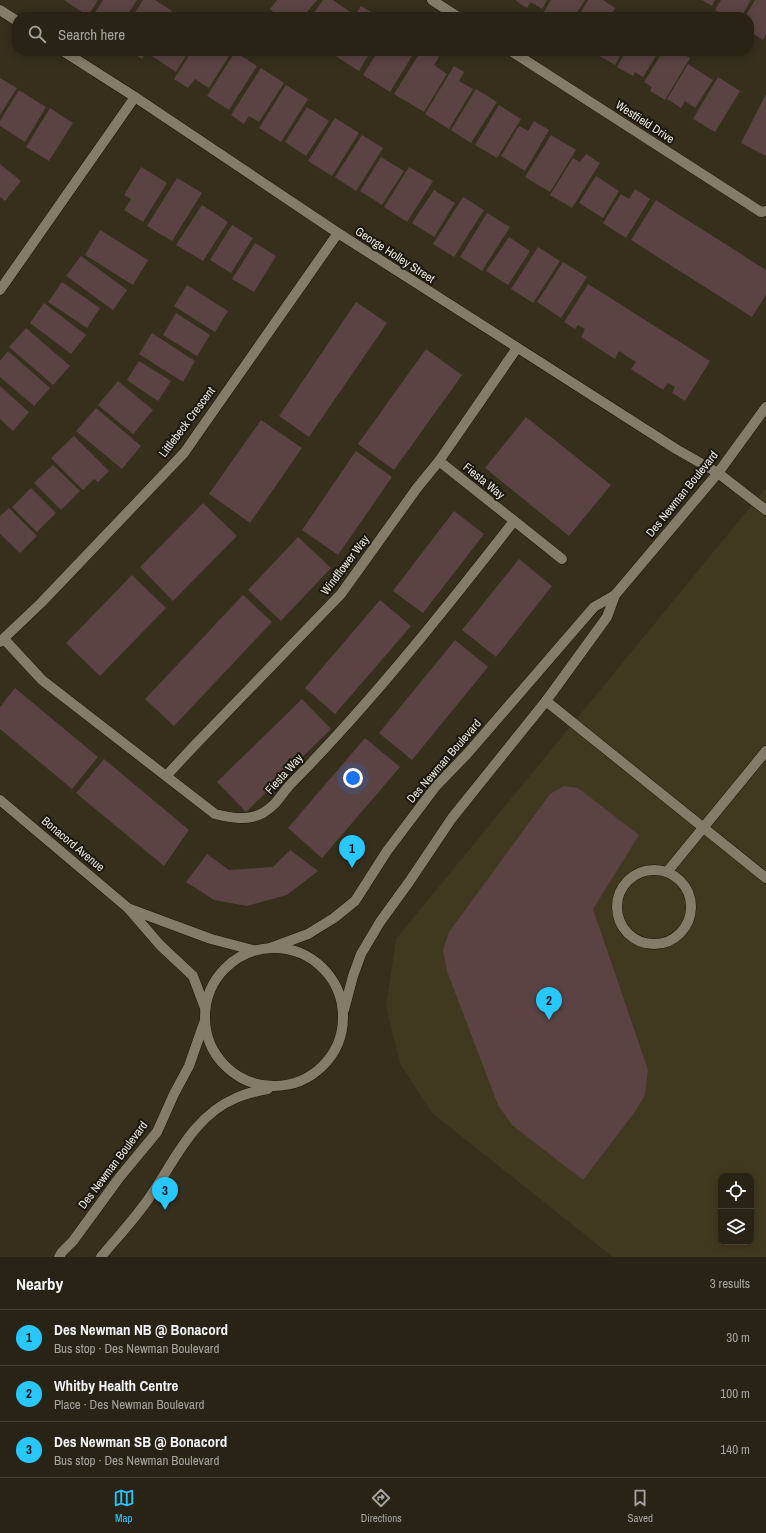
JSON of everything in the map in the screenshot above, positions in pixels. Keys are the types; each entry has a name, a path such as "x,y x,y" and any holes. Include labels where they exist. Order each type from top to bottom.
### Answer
{"street":[{"path":"432,0 450,12"},
{"path":"0,10 12,18"},
{"name":"George Holley Street","path":"72,56 338,233 676,449 718,473 766,510"},
{"name":"Westfield Drive","path":"519,56 762,212 766,211"},
{"path":"0,290 135,97"},
{"name":"Littlebeck Crescent","path":"2,640 41,603 184,453 338,233"},
{"name":"Windflower Way","path":"167,775 341,594 438,461 517,348"},
{"name":"Des Newman Boulevard","path":"270,948 308,934 334,918 355,901 387,851 436,786 467,754 594,607 615,595 718,473 766,407"},
{"name":"Fiesta Way","path":"438,461 562,559"},
{"name":"Fiesta Way","path":"2,640 42,680 95,722 167,775 215,814 234,818 252,817 261,814 277,803 288,788 343,729 418,642 514,521"},
{"name":"Des Newman Boulevard","path":"344,1010 361,954 380,922 452,818 546,700 607,617 615,595"},
{"path":"546,700 766,878"},
{"path":"667,872 766,751"},
{"name":"Bonacord Avenue","path":"0,800 128,908 160,945 193,976 205,1013"},
{"path":"655,869 667,872 677,878 685,886 688,892 691,910 688,922 680,933 670,940 658,944 646,943 634,938 625,930 619,919 616,907 618,895 624,884 632,876 643,871 655,869"},
{"name":"Bonacord Avenue","path":"128,908 211,939 253,950"},
{"path":"101,1257 144,1205 182,1146 196,1128 211,1113 234,1099 249,1093 298,1084 318,1072 334,1054 343,1033 344,1010 338,988 326,970 308,956 287,948 253,950 243,955 225,968 212,986 205,1013 206,1032 215,1054 231,1072 251,1083 274,1088"},
{"name":"Des Newman Boulevard","path":"59,1257 119,1178 157,1132 174,1094 190,1066 205,1013"}],"shaded area":[{"path":"765,489 766,1257 613,1257 431,1112 400,1063 386,1007 396,939"}],"building":[{"path":"64,0 98,0 90,12 82,12"},
{"path":"103,0 137,0 129,12 95,12"},
{"path":"143,0 155,0 172,11 172,12 135,12"},
{"path":"277,0 317,0 307,12 273,12 270,9"},
{"path":"323,0 333,0 351,12 315,12"},
{"path":"516,0 547,0 542,9 531,2 527,8"},
{"path":"551,0 585,0 577,12 544,12"},
{"path":"588,0 603,0 615,8 613,12 581,12"},
{"path":"702,0 715,0 712,6"},
{"path":"721,0 751,0 744,12 718,12 715,10"},
{"path":"755,0 766,0 766,34 763,40 754,34 754,12 748,12"},
{"path":"361,6 371,12 357,12"},
{"path":"137,56 144,56 142,59"},
{"path":"152,56 186,56 176,72"},
{"path":"189,56 229,56 209,88 195,79 188,88 174,79"},
{"path":"232,56 241,56 257,66 229,110 207,96"},
{"path":"335,56 368,56 359,71"},
{"path":"375,56 412,56 390,92 363,75"},
{"path":"418,56 439,57 434,65 447,74 424,112 394,94"},
{"path":"600,56 620,56 615,65"},
{"path":"623,56 656,56 643,77 635,72 633,76 617,67"},
{"path":"660,56 687,56 690,58 665,100 650,91 652,87 644,82"},
{"path":"688,64 713,80 695,108 685,101 681,108 667,99"},
{"path":"454,66 464,72 459,81 473,89 449,129 425,114"},
{"path":"261,68 284,83 259,122 249,116 244,124 231,115"},
{"path":"718,77 740,91 715,132 693,119"},
{"path":"0,78 17,88 0,115"},
{"path":"286,85 308,99 281,142 259,128"},
{"path":"476,89 497,102 471,143 451,130"},
{"path":"19,90 46,107 25,142 0,126 0,121"},
{"path":"766,94 766,156 741,143"},
{"path":"499,105 521,119 497,158 475,145"},
{"path":"307,107 329,121 306,156 285,142"},
{"path":"50,108 73,123 49,161 26,147"},
{"path":"335,118 359,133 332,176 308,161"},
{"path":"534,121 549,130 525,171 501,156 519,126 528,131"},
{"path":"362,135 383,148 356,191 335,177"},
{"path":"551,135 576,150 550,192 525,177"},
{"path":"586,154 600,163 572,208 550,195 573,158 580,162"},
{"path":"381,157 404,171 382,205 360,191"},
{"path":"0,164 21,181 5,201 0,197"},
{"path":"141,167 167,183 143,222 124,210 131,199 124,195"},
{"path":"409,167 433,181 407,222 384,207"},
{"path":"596,176 619,191 603,218 579,203"},
{"path":"177,178 202,193 172,241 147,226"},
{"path":"635,189 650,199 626,238 603,223 621,194 629,199"},
{"path":"434,190 455,203 434,237 412,223"},
{"path":"463,197 484,210 454,257 433,244"},
{"path":"656,200 766,270 766,295 752,317 631,240"},
{"path":"202,205 228,222 203,261 176,245"},
{"path":"487,213 510,227 482,271 460,257"},
{"path":"232,225 253,238 231,273 210,260"},
{"path":"100,230 148,260 133,285 85,255"},
{"path":"509,237 530,251 508,285 486,271"},
{"path":"255,243 276,256 254,292 232,279"},
{"path":"538,247 560,261 533,303 511,289"},
{"path":"81,256 127,290 113,310 66,276"},
{"path":"563,262 587,277 561,318 537,302"},
{"path":"62,282 100,308 87,328 48,302"},
{"path":"588,284 710,361 685,401 672,393 675,387 668,383 663,390 631,369 636,362 619,351 615,359 581,337 585,329 578,325 575,329 564,322"},
{"path":"187,285 228,311 215,332 174,306"},
{"path":"356,302 387,323 309,437 279,416"},
{"path":"44,303 86,335 71,354 30,323"},
{"path":"176,313 210,335 197,356 163,335"},
{"path":"26,328 70,366 53,385 9,347"},
{"path":"152,333 195,361 183,382 139,354"},
{"path":"426,349 462,375 394,470 358,444"},
{"path":"8,351 50,388 34,406 0,377 0,361"},
{"path":"139,361 171,381 158,401 127,380"},
{"path":"118,381 153,410 133,434 98,405"},
{"path":"0,386 29,412 13,431 0,419"},
{"path":"96,408 141,446 122,469 76,431"},
{"path":"526,417 611,485 569,536 485,468"},
{"path":"261,420 302,448 250,523 209,494"},
{"path":"74,436 109,471 98,482 94,479 83,490 51,458"},
{"path":"356,451 392,477 338,555 302,530"},
{"path":"53,465 80,491 61,510 34,483"},
{"path":"31,488 56,513 37,532 12,507"},
{"path":"203,503 237,536 173,601 140,567"},
{"path":"9,508 37,536 20,553 0,534 0,516"},
{"path":"454,511 484,534 423,613 393,591"},
{"path":"298,537 331,568 281,621 248,590"},
{"path":"519,559 552,586 496,657 462,630"},
{"path":"132,575 166,608 100,676 66,643"},
{"path":"243,595 272,622 174,726 145,699"},
{"path":"380,600 411,626 335,714 305,688"},
{"path":"455,640 488,667 412,760 379,733"},
{"path":"15,688 98,757 72,789 0,729 0,707"},
{"path":"302,699 331,729 246,812 217,782"},
{"path":"365,738 400,767 322,858 288,828"},
{"path":"104,759 189,830 164,866 76,793"},
{"path":"564,786 578,788 639,835 593,909 648,1070 645,1095 634,1113 583,1180 512,1125 498,1105 447,971 443,950 449,932 550,794"},
{"path":"290,850 318,871 287,895 247,906 214,900 186,882 207,854 229,870 273,867"}],"place":[{"name":"Des Newman NB @ Bonacord","path":"352,868"},
{"name":"Whitby Health Centre","path":"549,1020"},
{"name":"Des Newman SB @ Bonacord","path":"165,1210"}]}
